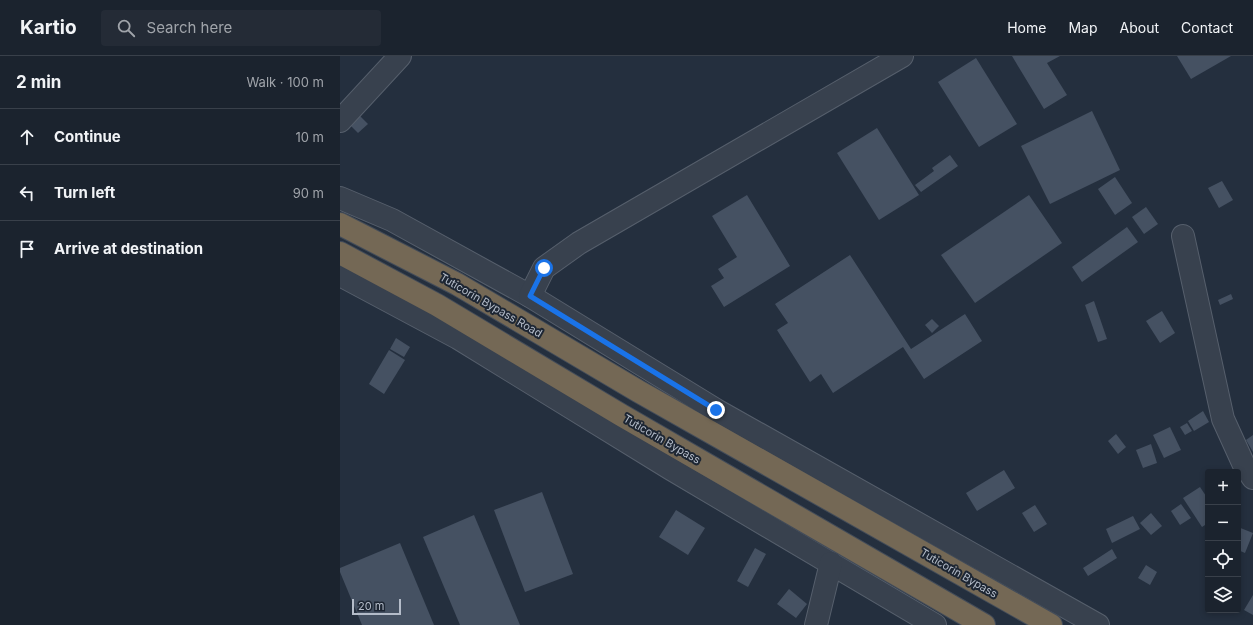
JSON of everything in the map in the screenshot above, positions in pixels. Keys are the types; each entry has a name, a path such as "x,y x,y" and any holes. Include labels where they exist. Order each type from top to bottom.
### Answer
{"highway":[{"name":"Tuticorin Bypass Road","path":"340,224 457,284 638,390"},
{"name":"Tuticorin Bypass","path":"340,253 437,305 621,415 984,625"},
{"name":"Tuticorin Bypass","path":"638,390 1051,625"}],"street":[{"path":"340,121 400,56"},
{"path":"530,296 544,268 579,243 902,56"},
{"path":"340,198 392,220 530,296 716,410 1098,625"},
{"path":"1183,236 1223,419 1243,463 1253,478"},
{"path":"340,275 458,338 664,465 935,625"},
{"path":"816,625 831,563"}],"building":[{"path":"1012,56 1060,56 1047,63 1067,95 1044,109"},
{"path":"1177,56 1231,56 1191,79"},
{"path":"976,58 1017,124 979,147 938,82"},
{"path":"1092,111 1120,170 1050,204 1021,146"},
{"path":"360,116 368,124 358,133 350,125"},
{"path":"877,128 919,195 879,220 837,153"},
{"path":"950,155 958,166 921,192 915,185 934,171 932,168"},
{"path":"1115,177 1132,203 1115,215 1098,189"},
{"path":"1222,181 1233,200 1219,208 1208,188"},
{"path":"747,195 790,266 724,307 711,286 724,278 718,269 737,257 712,216"},
{"path":"1029,195 1062,243 975,303 941,255"},
{"path":"1146,207 1158,224 1144,234 1132,217"},
{"path":"1127,227 1138,242 1082,282 1072,267"},
{"path":"850,255 911,349 965,314 982,341 924,379 903,347 833,393 821,374 810,382 777,330 788,323 775,304"},
{"path":"1231,294 1233,299 1220,305 1218,300"},
{"path":"1094,301 1107,339 1098,342 1085,305"},
{"path":"1162,311 1175,333 1160,343 1146,321"},
{"path":"932,319 939,326 932,333 925,325"},
{"path":"396,338 410,347 404,357 390,349"},
{"path":"389,350 405,360 384,394 369,384"},
{"path":"1203,411 1209,422 1194,431 1188,421"},
{"path":"1187,423 1192,431 1185,435 1180,427"},
{"path":"1170,427 1181,450 1164,458 1153,435"},
{"path":"1116,434 1126,447 1118,454 1108,441"},
{"path":"1253,435 1253,452 1246,440"},
{"path":"1151,444 1157,463 1143,468 1136,450"},
{"path":"1004,470 1015,488 977,511 966,493"},
{"path":"1200,487 1205,494 1205,525 1202,527 1183,498"},
{"path":"542,492 573,574 525,592 494,510"},
{"path":"1181,504 1191,518 1180,525 1171,511"},
{"path":"1035,505 1047,524 1034,532 1022,513"},
{"path":"676,510 705,528 688,555 659,537"},
{"path":"1151,513 1162,526 1151,535 1140,523"},
{"path":"474,515 520,625 460,625 423,537"},
{"path":"1133,516 1140,529 1112,543 1106,529"},
{"path":"1241,528 1253,533 1245,553 1241,551"},
{"path":"400,543 434,625 362,625 340,572 340,568"},
{"path":"755,548 766,554 748,587 737,581"},
{"path":"1112,549 1117,558 1088,576 1083,568"},
{"path":"1146,565 1157,572 1150,585 1138,578"},
{"path":"789,589 807,604 796,618 777,604"},
{"path":"1253,595 1253,615 1244,610"}],"route":[{"path":"544,268 530,296 716,410"}]}
